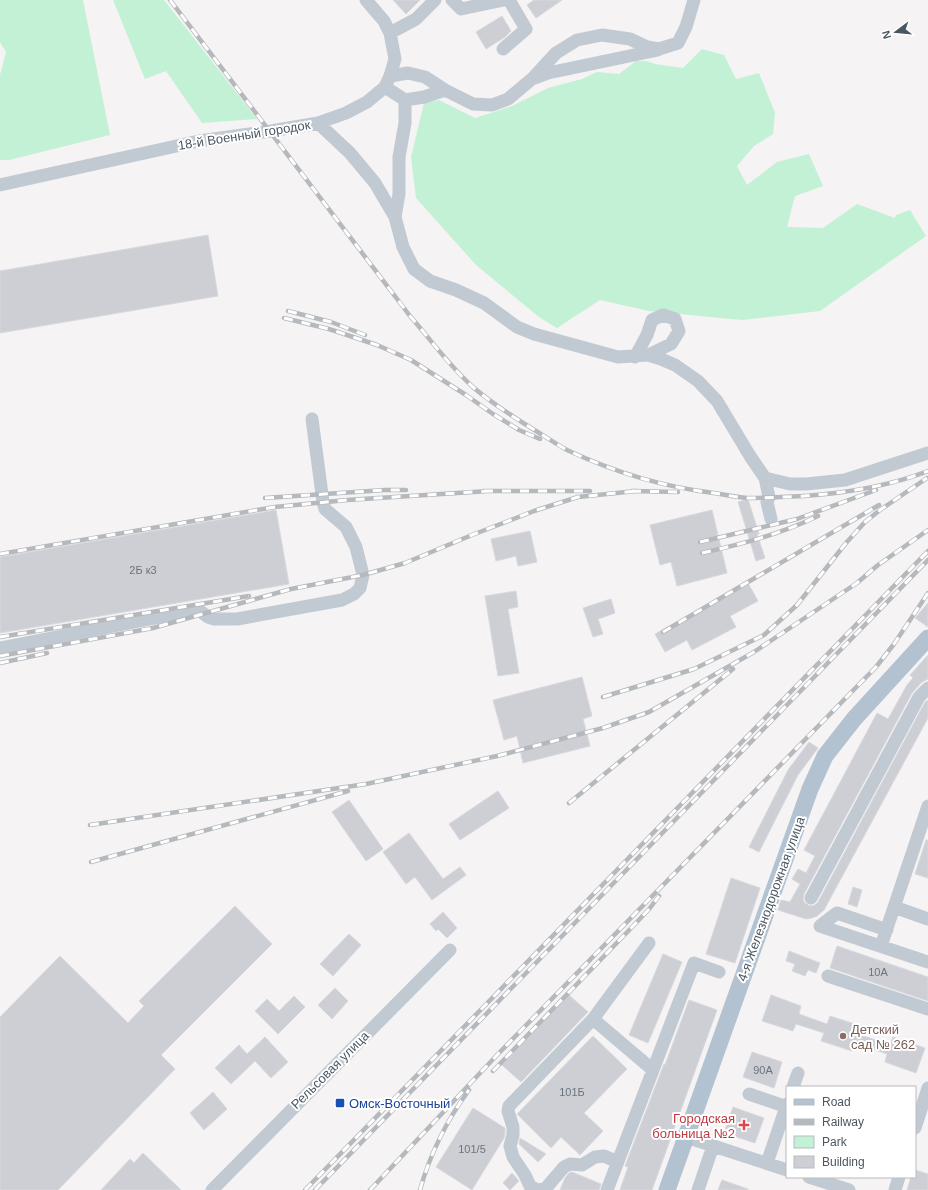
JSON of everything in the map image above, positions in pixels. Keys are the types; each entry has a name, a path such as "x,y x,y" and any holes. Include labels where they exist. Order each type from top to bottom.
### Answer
{"main road":[{"name":"4-я Железнодорожная улица","path":"667,1190 810,789 825,756 854,720 928,638"}],"street":[{"path":"366,0 384,21 390,33 394,60 388,81"},
{"path":"390,33 416,19 435,0"},
{"path":"452,0 461,9 504,0"},
{"path":"503,49 526,28 509,0"},
{"path":"533,78 548,73 659,49 678,43 686,27 694,0"},
{"path":"388,81 408,73 424,76 445,90 473,104 492,105 508,99 533,78 556,53 577,40 602,35 630,39 659,49"},
{"path":"388,81 405,100 405,123 399,157 399,194 395,217"},
{"name":"18-й Военный городок","path":"0,185 199,142 318,123 346,113 367,102 388,81"},
{"path":"405,100 424,97 445,90"},
{"path":"318,123 350,154 375,183 395,217 403,247 414,269 430,280 484,303 517,327 534,334 618,357 635,357 648,355 671,344 679,331 675,319 663,315 652,320 647,335 635,357"},
{"path":"648,355 675,365 698,381 717,401 764,478 770,497 767,502 771,519"},
{"path":"0,648 195,610 200,611 208,617 214,619 237,619 342,600 354,594 360,588 363,575 356,547 346,527 325,509 312,419"},
{"path":"764,478 790,484 846,480 928,453"},
{"path":"811,898 919,697 928,688"},
{"path":"881,946 928,806"},
{"path":"894,907 928,919"},
{"path":"887,930 837,913 820,926 928,962"},
{"path":"618,1162 604,1156 595,1157 582,1165 570,1164 564,1167 546,1188 538,1190 530,1186 525,1175 513,1157 510,1146 514,1127 508,1111 509,1106 593,1019 649,943"},
{"name":"Рельсовая улица","path":"212,1190 450,950"},
{"path":"608,1190 694,963 719,972"},
{"path":"828,976 928,1009"},
{"path":"593,1019 653,1070"},
{"path":"793,1086 798,1073"},
{"path":"916,1125 928,1088"},
{"path":"749,1094 786,1106"},
{"path":"767,1163 786,1109"},
{"path":"686,1136 786,1170"},
{"path":"698,1190 713,1146"},
{"path":"895,1190 899,1178"},
{"path":"811,1182 849,1190"}],"green space":[{"path":"0,0 83,0 110,135 9,160 0,160 0,75 6,52 0,42"},
{"path":"113,0 164,0 257,119 202,123 166,71 145,79"},
{"path":"702,49 724,55 736,79 759,73 775,113 773,134 754,146 737,166 747,185 777,162 809,154 823,186 795,196 787,227 823,228 857,204 895,218 896,215 910,210 926,236 820,311 742,320 649,311 600,300 557,328 539,317 476,265 416,198 411,157 424,103 439,100 475,118 512,106 548,88 582,79 597,72 619,74 636,61 647,61 655,64 683,68"}],"building":[{"path":"393,0 420,0 406,14"},
{"path":"534,0 562,0 536,18 527,5"},
{"path":"502,16 511,31 505,37 486,49 476,32"},
{"path":"208,235 218,296 0,333 0,271"},
{"path":"748,499 765,558 756,561 738,502"},
{"path":"276,510 289,584 0,633 0,557"},
{"path":"712,510 727,573 677,586 671,562 660,565 650,525"},
{"path":"530,531 537,562 518,566 516,556 496,561 491,539"},
{"path":"748,583 758,601 730,616 736,627 692,650 687,640 665,652 655,634"},
{"path":"516,591 518,607 508,609 519,673 498,676 485,596"},
{"path":"611,599 615,613 598,619 603,634 593,637 583,608"},
{"path":"928,603 928,627 915,618"},
{"path":"928,655 928,679 922,682 912,693 804,894 804,902 808,905 815,905 818,902 925,702 928,700 928,718 824,910 817,916 806,919 778,910 781,900 790,902 800,884 792,879 798,869 806,873 815,856 804,850 877,713 888,719 907,685 913,678 910,675"},
{"path":"582,677 592,716 583,719 590,746 523,763 517,736 504,740 493,700"},
{"path":"809,742 818,748 798,775 759,852 749,847 788,770"},
{"path":"498,791 509,808 460,840 449,824"},
{"path":"349,800 383,849 366,861 332,812"},
{"path":"409,833 443,879 460,867 466,875 432,900 415,877 406,884 383,852"},
{"path":"926,840 928,840 928,878 915,874"},
{"path":"731,878 760,888 735,963 706,954"},
{"path":"853,887 862,890 857,907 848,904"},
{"path":"235,906 272,944 161,1055 175,1069 58,1190 0,1190 0,1017 60,956 128,1023 144,1006 139,1001"},
{"path":"443,912 457,928 447,938 438,929 436,931 430,924"},
{"path":"349,934 361,945 333,976 320,964"},
{"path":"837,946 928,977 928,1001 830,968"},
{"path":"789,951 820,963 816,973 808,970 805,976 792,971 795,964 786,961"},
{"path":"663,954 682,962 648,1043 629,1035"},
{"path":"335,988 348,1001 332,1019 318,1005"},
{"path":"569,995 588,1012 521,1082 502,1065"},
{"name":"Детский сад № 262","path":"771,995 801,1006 799,1014 827,1024 830,1016 861,1026 858,1034 890,1045 893,1037 925,1048 916,1073 885,1062 887,1054 855,1043 852,1051 821,1041 824,1033 796,1024 793,1031 762,1021"},
{"path":"294,996 305,1007 278,1034 255,1011 267,999 279,1011"},
{"path":"689,1000 717,1010 652,1190 620,1190 628,1167 625,1166"},
{"path":"593,1036 627,1069 584,1113 603,1131 580,1155 561,1137 551,1148 517,1114"},
{"path":"265,1037 288,1062 271,1078 255,1061 231,1084 215,1068 239,1045 247,1054"},
{"path":"752,1052 782,1062 774,1088 743,1077"},
{"path":"213,1092 227,1109 204,1130 190,1113"},
{"name":"Городская больница №2","path":"733,1107 764,1118 755,1143 724,1133"},
{"path":"473,1108 505,1128 505,1134 472,1190 436,1167"},
{"path":"520,1138 546,1154 538,1162 519,1144"},
{"path":"143,1153 181,1190 101,1190 130,1159 134,1163"},
{"path":"916,1170 928,1174 928,1190 907,1190 911,1178 916,1178"},
{"path":"572,1172 601,1184 599,1190 560,1190 565,1178"},
{"path":"512,1173 519,1181 510,1190 503,1183"},
{"path":"722,1180 748,1189 748,1190 718,1190"}],"railway":[{"path":"170,0 410,316 449,362 465,380 489,400 555,443 585,458 639,478 676,487 747,498 804,496 851,491 883,485 928,471"},
{"path":"288,311 331,322 365,335"},
{"path":"284,318 329,329 377,345 411,360 519,430 540,439"},
{"path":"603,697 694,669 764,635 797,605 846,543 865,522 927,478"},
{"path":"265,498 406,490"},
{"path":"700,542 797,519 876,490"},
{"path":"484,491 590,491"},
{"path":"0,554 275,507 347,500 489,491"},
{"path":"632,491 678,492"},
{"path":"0,656 153,628 291,589 363,575 405,563 534,511 578,497 636,491"},
{"path":"663,632 879,505"},
{"path":"702,553 761,538 818,516"},
{"path":"90,825 366,784 497,756 603,728 649,712 754,652 857,583 878,565 928,530"},
{"path":"305,1190 928,551"},
{"path":"315,1190 928,560"},
{"path":"370,1190 498,1054 876,667 894,644 928,593"},
{"path":"0,637 249,596"},
{"path":"0,663 47,653"},
{"path":"569,803 733,669"},
{"path":"91,862 348,791"},
{"path":"493,1071 636,923 659,896"},
{"path":"420,1190 434,1150 446,1125 469,1090"}],"place":[{"name":"Детский сад № 262","path":"843,1036"},
{"name":"Омск-Восточный","path":"340,1103"},
{"name":"Городская больница №2","path":"744,1125"}]}
